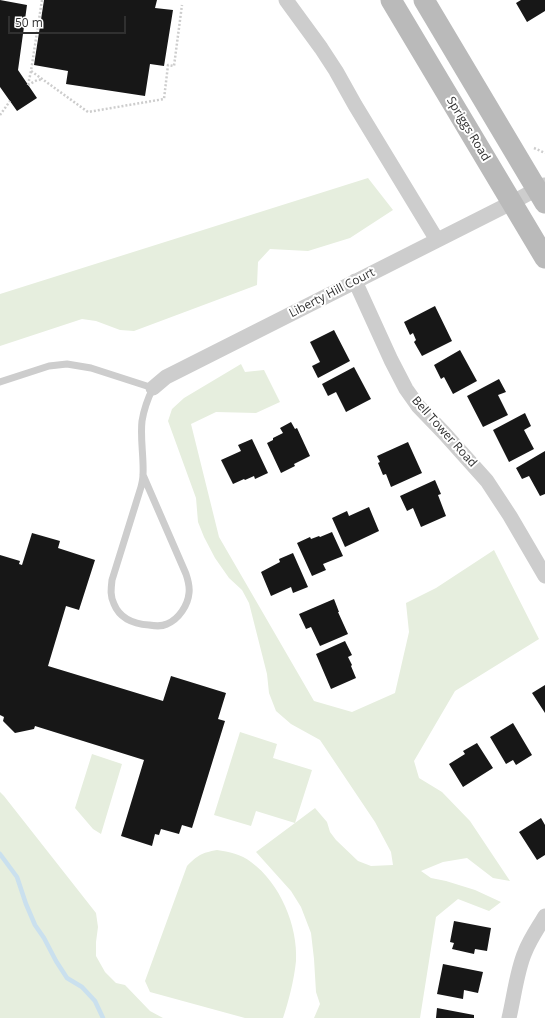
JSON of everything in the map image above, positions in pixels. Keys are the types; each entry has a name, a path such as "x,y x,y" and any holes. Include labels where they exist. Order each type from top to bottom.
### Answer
{"main road":[{"name":"Spriggs Road","path":"391,0 513,202 545,258"},
{"path":"424,0 542,192"}],"street":[{"path":"286,0 328,59 437,240"},
{"name":"Liberty Hill Court","path":"153,388 166,377 355,281 513,202 542,192"},
{"name":"Bell Tower Road","path":"355,281 390,360 406,389 418,406 486,481 510,516 545,576"},
{"path":"510,1018 524,952 545,916"}],"lane":[{"path":"0,382 49,366 67,364 90,368 153,388 148,398 142,422 141,433 143,475 141,487 112,580 111,594 119,614 125,619 134,623 157,626 167,624 176,619 182,612 189,593 189,584 143,475"}],"path":[{"path":"42,0 28,85 40,80 46,82"},
{"path":"31,71 88,112 164,98 168,65 174,66 182,5"},
{"path":"1,113 10,101"}],"green space":[{"path":"368,178 393,210 350,238 308,251 270,249 258,262 257,285 134,331 120,330 96,321 82,319 0,346 0,294"},
{"path":"241,364 245,372 264,370 280,402 256,413 216,412 191,424 219,537 314,701 352,712 395,693 409,632 406,603 436,588 494,550 539,639 455,691 414,761 419,778 442,792 470,821 510,881 493,878 467,858 443,862 421,871 431,878 475,890 501,902 489,911 458,899 436,917 420,1018 314,1018 320,1004 316,992 311,933 301,907 291,891 256,852 315,808 327,822 330,832 336,840 358,861 371,866 393,865 391,852 375,822 320,740 291,724 276,711 269,693 267,674 249,603 242,590 229,578 215,558 198,522 196,498 168,421 172,409 184,398"},
{"path":"240,732 277,744 273,758 312,770 295,823 256,811 251,826 214,815"},
{"path":"92,754 122,764 101,834 93,829 75,808"},
{"path":"0,792 96,913 98,927 96,956 105,972 116,983 125,985 150,1011 163,1018 0,1018"},
{"path":"217,850 239,855 251,862 271,881 285,906 294,934 296,961 291,990 283,1018 245,1018 150,992 145,981 187,866 200,855"}],"building":[{"path":"0,0 27,5 18,70 37,98 17,111 0,87"},
{"path":"44,0 157,0 155,8 173,10 164,66 150,64 145,96 66,84 68,71 34,65"},
{"path":"521,0 545,0 545,11 527,22 516,3"},
{"path":"435,306 452,341 422,356 414,342 416,340 413,333 410,335 404,322"},
{"path":"334,330 350,361 318,378 312,366 320,362 310,342"},
{"path":"460,350 477,381 453,394 444,377 441,379 434,365"},
{"path":"354,367 371,399 346,412 336,392 328,396 322,384"},
{"path":"499,379 506,392 498,395 508,415 483,427 467,396"},
{"path":"525,413 531,426 524,430 534,449 509,462 493,430"},
{"path":"291,422 295,429 297,428 310,456 281,473 267,443 283,433 280,428"},
{"path":"252,439 268,473 255,479 254,476 233,484 221,460 241,451 238,445"},
{"path":"408,442 422,473 391,487 386,474 383,475 377,456"},
{"path":"545,451 545,494 540,496 529,476 522,479 516,468"},
{"path":"435,480 441,494 438,495 446,516 421,527 413,508 407,511 400,496"},
{"path":"369,507 379,531 345,547 332,518 347,511 349,516"},
{"path":"332,532 343,556 323,564 326,570 312,576 297,543 310,537 311,539 320,537"},
{"path":"32,533 60,541 58,548 95,560 79,610 66,606 48,666 163,701 171,676 226,693 218,719 225,721 192,828 182,825 179,834 161,829 159,835 155,834 152,846 121,836 144,760 35,726 34,729 15,733 3,721 4,717 0,715 0,555 20,561 19,564 22,565"},
{"path":"293,553 308,587 293,593 291,587 271,596 261,572 280,562 279,559"},
{"path":"334,599 348,634 320,646 311,627 306,629 299,614"},
{"path":"345,641 352,655 348,657 356,678 331,689 316,654"},
{"path":"545,685 545,713 532,693"},
{"path":"513,723 532,755 516,765 513,760 506,764 490,737"},
{"path":"477,743 493,768 463,787 449,764 465,754 463,751"},
{"path":"541,818 545,825 545,855 537,860 519,832"},
{"path":"454,921 491,928 487,951 475,949 474,954 452,949 454,943 450,942"},
{"path":"443,964 483,972 478,993 464,990 463,999 437,994"},
{"path":"437,1008 474,1015 474,1018 436,1018"}],"waterway":[{"path":"0,854 17,877 35,925 44,938 56,961 67,978 82,987 95,1001 103,1018"}]}
